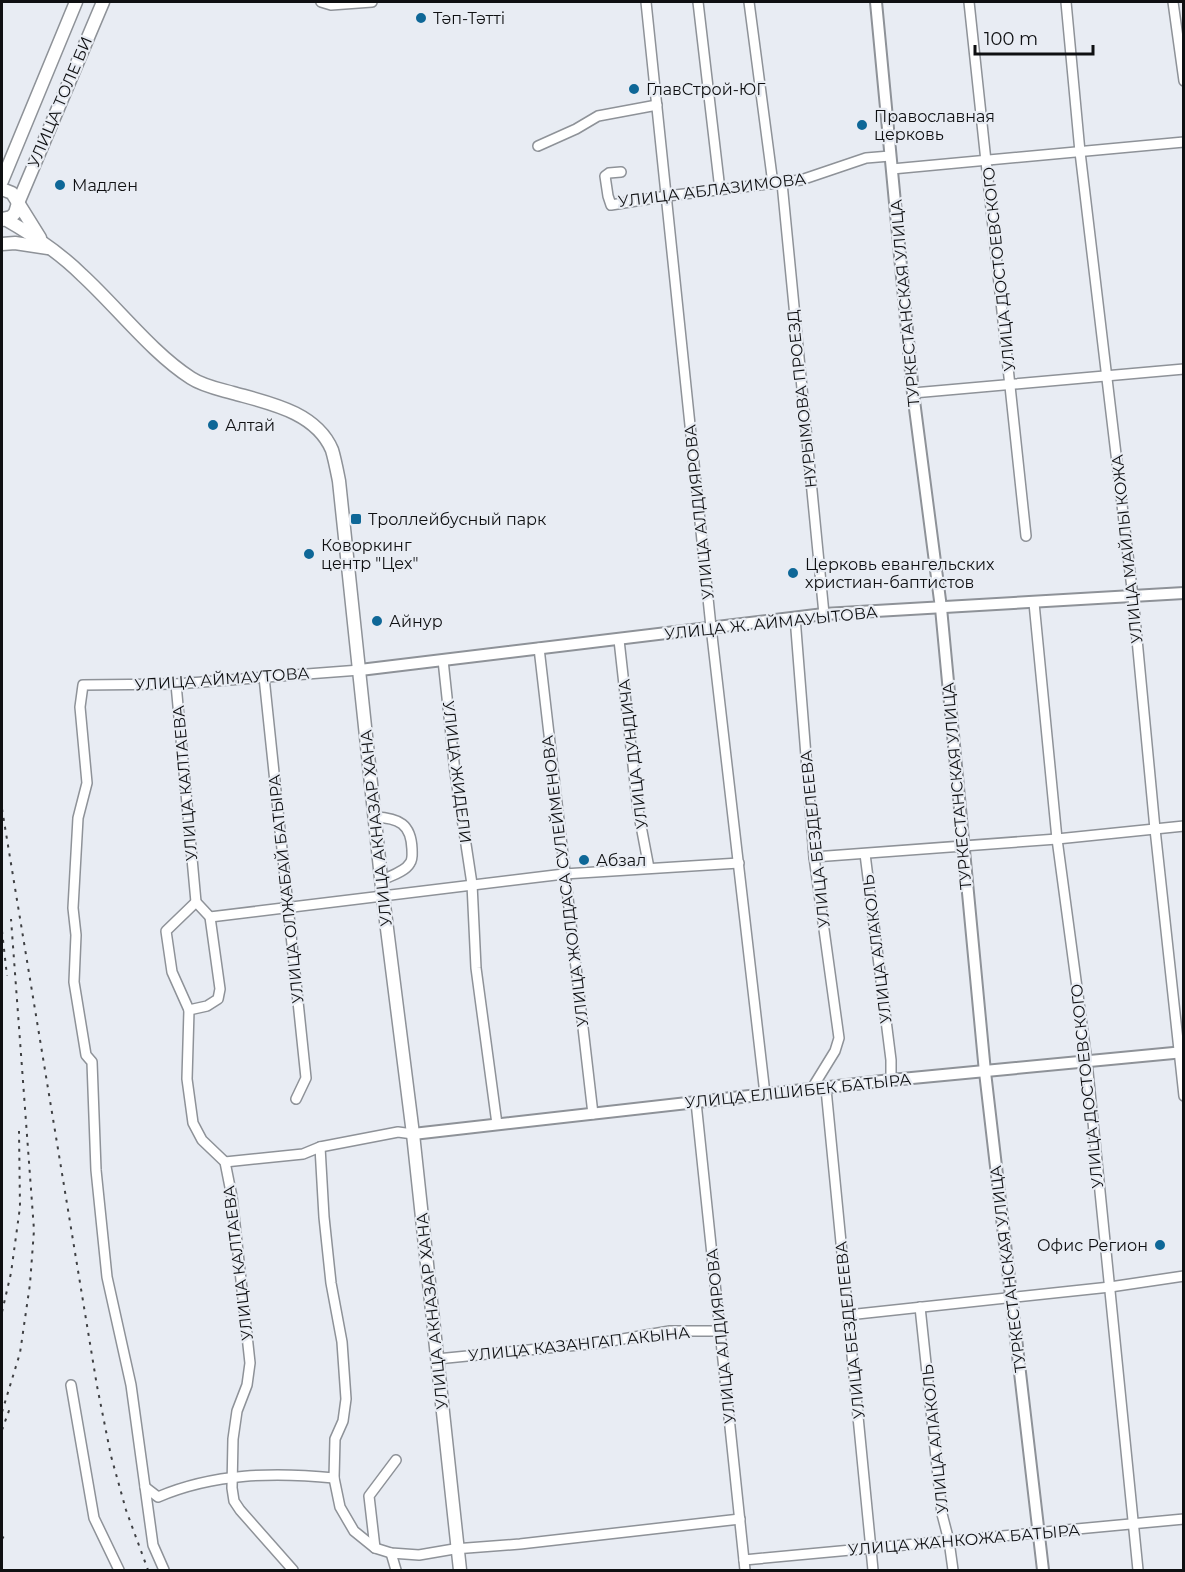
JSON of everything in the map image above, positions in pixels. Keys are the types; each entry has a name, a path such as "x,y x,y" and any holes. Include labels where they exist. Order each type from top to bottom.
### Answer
{"main road":[{"name":"УЛИЦА ТОЛЕ БИ","path":"2,181 76,2"},
{"name":"УЛИЦА ТОЛЕ БИ","path":"3,219 15,213 103,2"},
{"name":"УЛИЦА АКНАЗАР ХАНА","path":"2,189 12,193 42,240"},
{"name":"УЛИЦА АКНАЗАР ХАНА","path":"3,219 42,240 81,274 169,361 192,379 207,386 297,414 324,436 332,451 339,481 383,897 413,1134 455,1549 460,1570"},
{"path":"2,244 15,243 52,249"}],"street":[{"path":"321,2 331,5 372,2"},
{"name":"УЛИЦА АЛДИЯРОВА","path":"646,2 711,627 765,1094"},
{"path":"698,2 720,190"},
{"name":"НУРЫМОВА ПРОЕЗД","path":"748,2 777,183 824,614"},
{"name":"ТУРКЕСТАНСКАЯ УЛИЦА","path":"876,2 913,393 941,608 985,1072 1043,1570"},
{"name":"УЛИЦА ДОСТОЕВСКОГО","path":"969,2 1026,536"},
{"name":"УЛИЦА МАЙЛЫ КОЖА","path":"1066,2 1080,152 1133,597 1184,1096"},
{"path":"1173,2 1184,81"},
{"path":"538,146 598,116 657,105"},
{"path":"892,169 1184,142"},
{"name":"УЛИЦА АБЛАЗИМОВА","path":"621,172 609,173 605,176 611,205 808,178 872,156 890,156"},
{"path":"913,393 1184,369"},
{"name":"УЛИЦА Ж. АЙМАУЫТОВА","path":"360,670 824,614 1184,593"},
{"name":"УЛИЦА ДОСТОЕВСКОГО","path":"1034,603 1057,839 1087,1062 1138,1570"},
{"name":"УЛИЦА БЕЗДЕЛЕЕВА","path":"795,617 814,857 839,1038 835,1051 811,1090"},
{"name":"УЛИЦА ДУНДИЧА","path":"619,640 638,810 649,868"},
{"name":"УЛИЦА ЖОЛДАСА СУЛЕЙМЕНОВА","path":"538,648 593,1114"},
{"name":"УЛИЦА ЖИДЕЛИ","path":"443,660 455,772 472,884 476,968 497,1124"},
{"name":"УЛИЦА АЙМАУТОВА","path":"145,1487 131,1385 107,1277 96,1170 92,1062 86,1055 74,982 76,935 73,909 78,818 87,783 80,707 83,686 176,684 360,670"},
{"name":"УЛИЦА ОЛЖАБАЙ БАТЫРА","path":"264,677 306,1078 296,1099"},
{"name":"УЛИЦА КАЛТАЕВА","path":"176,684 196,902"},
{"path":"375,817 397,821 406,827 411,837 410,865 382,880"},
{"path":"814,857 1057,839 1184,826"},
{"name":"УЛИЦА АЛАКОЛЬ","path":"866,854 891,1060 891,1080"},
{"path":"210,917 564,874 739,863"},
{"path":"196,902 210,917 220,989 218,999 207,1006 189,1010 172,972 166,931 196,902"},
{"name":"УЛИЦА КАЛТАЕВА","path":"189,1010 187,1079 193,1123 202,1140 225,1162 232,1197 250,1363 247,1385 237,1411 233,1439 234,1501 293,1570"},
{"name":"УЛИЦА ЕЛШИБЕК БАТЫРА","path":"413,1134 891,1080 1181,1053"},
{"name":"УЛИЦА БЕЗДЕЛЕЕВА","path":"826,1089 873,1570"},
{"name":"УЛИЦА АЛДИЯРОВА","path":"696,1102 745,1570"},
{"path":"225,1162 303,1154 320,1147 398,1131 413,1134"},
{"path":"320,1147 324,1217 331,1282 342,1342 346,1399 343,1420 335,1439 334,1478 340,1507 354,1531 375,1548 419,1555 455,1549 740,1520"},
{"path":"848,1315 1110,1287 1184,1276"},
{"name":"УЛИЦА АЛАКОЛЬ","path":"920,1307 942,1514 949,1541 952,1570"},
{"name":"УЛИЦА КАЗАНГАП АКЫНА","path":"437,1359 599,1343 670,1331 720,1331"},
{"path":"71,1385 94,1518 119,1570"},
{"path":"375,1548 369,1496 396,1460"},
{"path":"145,1487 158,1497 233,1477 280,1474 334,1478"},
{"path":"145,1487 153,1545 164,1570"},
{"name":"УЛИЦА ЖАНКОЖА БАТЫРА","path":"744,1560 1184,1520"},
{"path":"391,1552 396,1570"}],"railway":[{"path":"2,809 97,1386 111,1456 126,1510 148,1570"},
{"path":"2,1412 20,1353 30,1284 34,1230 11,919"},
{"path":"2,931 7,976"},
{"path":"2,1312 11,1273 20,1207 19,1131"},
{"path":"2,1430 11,1405"},
{"path":"2,1539 5,1534"}],"place":[{"name":"Тәп-Тәтті","path":"421,18"},
{"name":"ГлавСтрой-ЮГ","path":"634,89"},
{"name":"Православная церковь","path":"862,125"},
{"name":"Мадлен","path":"60,185"},
{"name":"Алтай","path":"213,425"},
{"name":"Троллейбусный парк","path":"356,519"},
{"name":"Коворкинг центр \"Цех\"","path":"309,554"},
{"name":"Церковь евангельских христиан-баптистов","path":"793,573"},
{"name":"Айнур","path":"377,621"},
{"name":"Абзал","path":"584,860"},
{"name":"Офис Регион","path":"1160,1245"}]}
